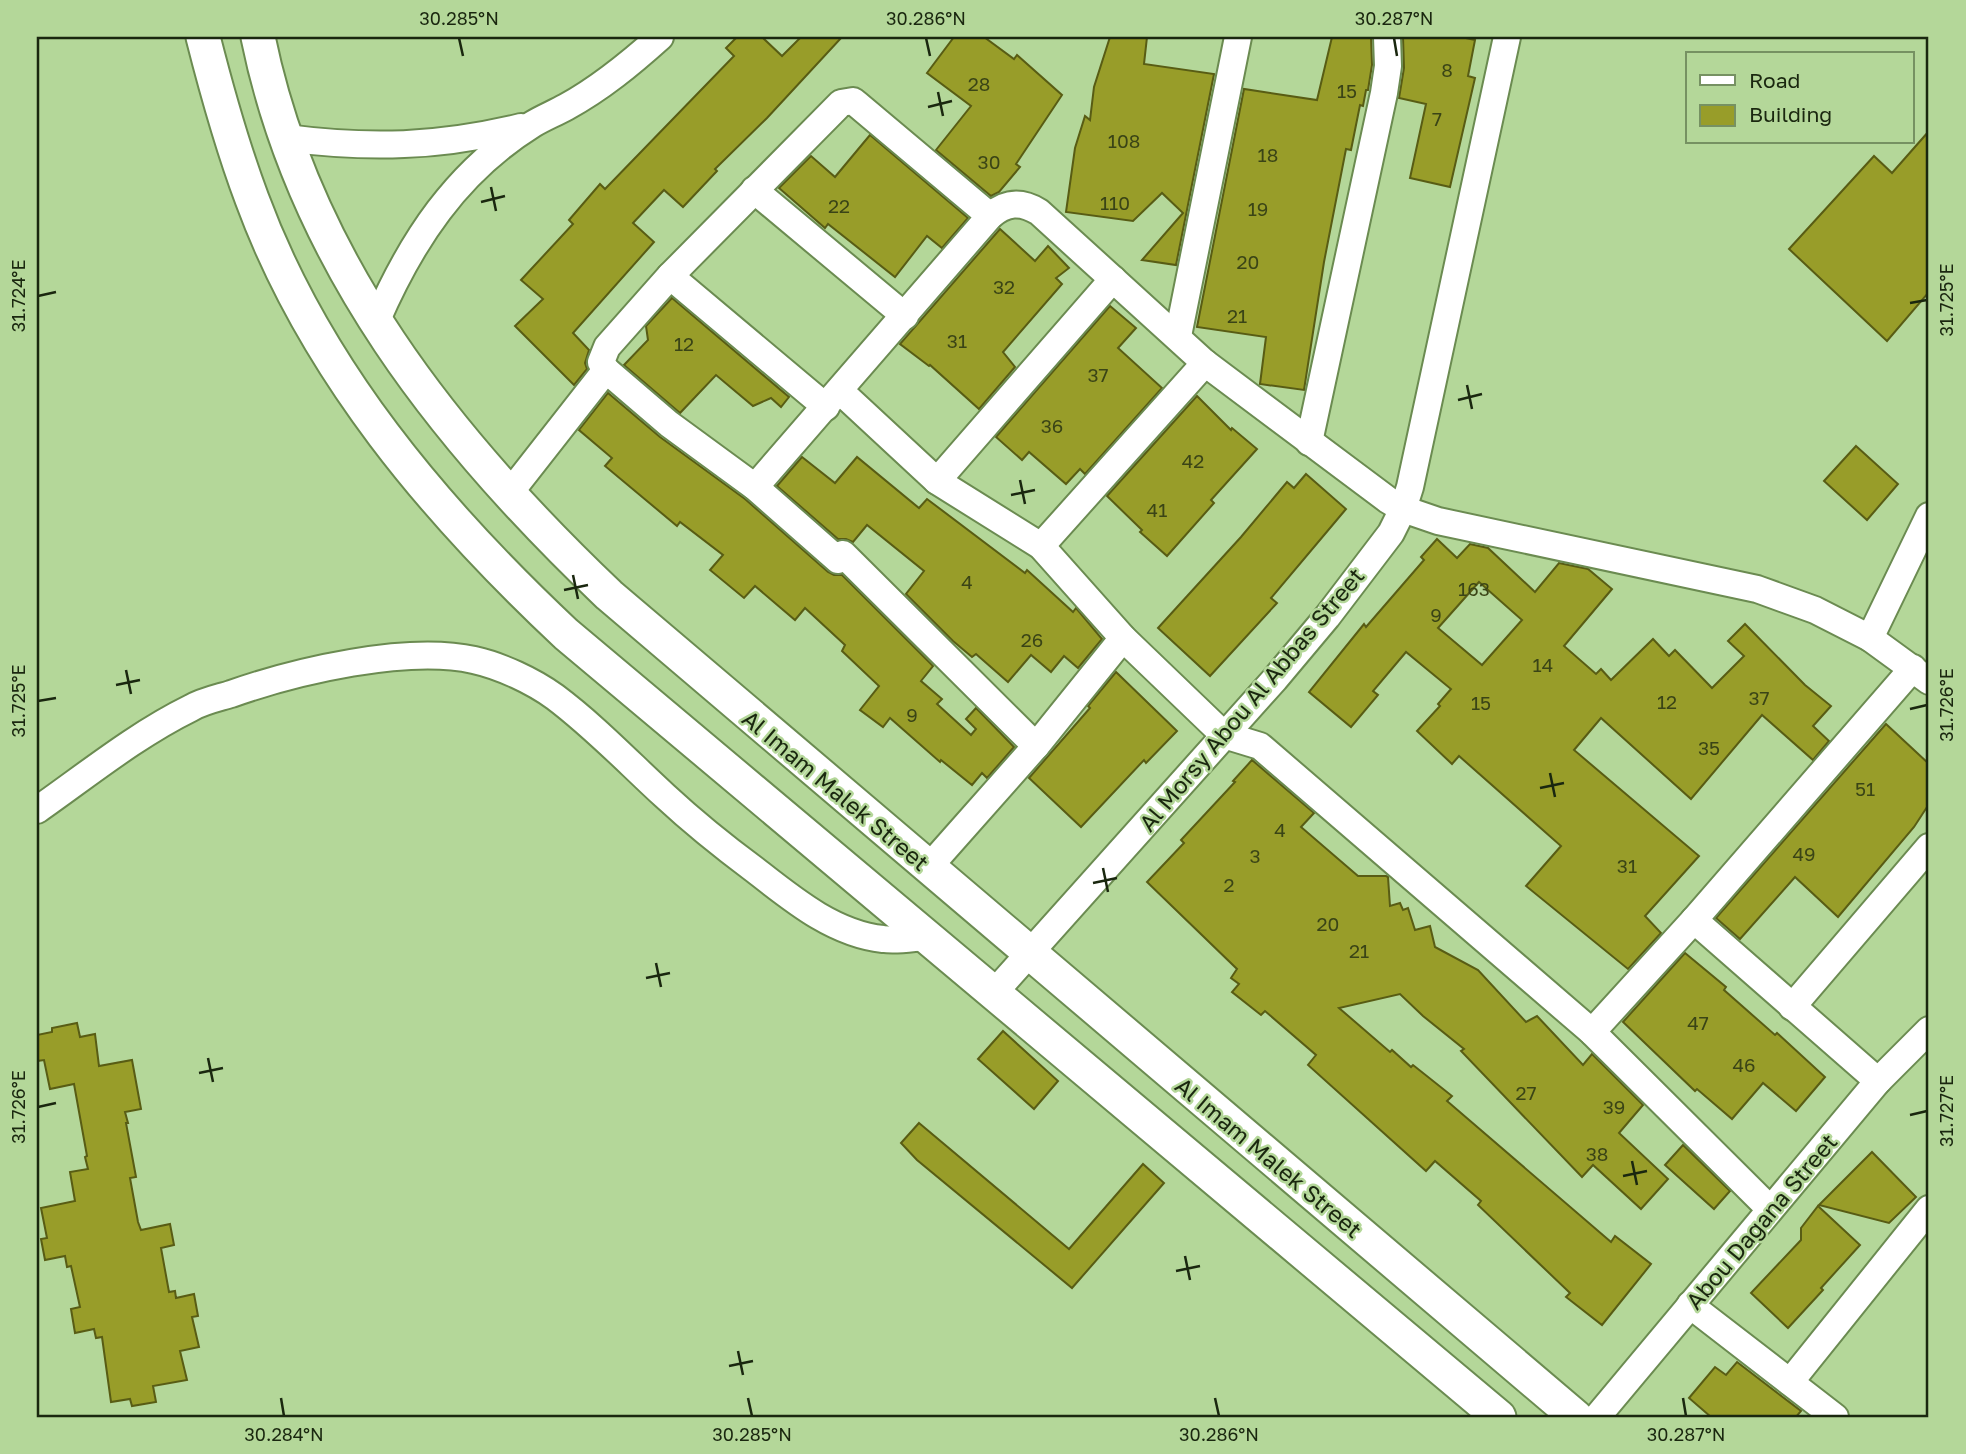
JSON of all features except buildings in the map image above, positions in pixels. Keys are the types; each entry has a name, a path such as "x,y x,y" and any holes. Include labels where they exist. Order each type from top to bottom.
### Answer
{"street":[{"path":"203,37 223,114 253,201 290,286 335,366 388,442 472,542 566,634 1499,1417"},
{"name":"Al Imam Malek Street","path":"258,37 286,138 327,238 376,322 429,399 508,495 609,596 1576,1417"},
{"path":"376,322 397,274 423,231 447,200 492,155 533,124 600,86 660,37"},
{"path":"1178,336 1238,37"},
{"path":"1309,442 1384,93 1388,66 1387,37"},
{"name":"Al Morsy Abou Al Abbas Street","path":"993,994 1326,617 1391,533 1404,509 1507,37"},
{"path":"990,216 858,105 847,101 836,107 670,276 607,347 601,362 606,370 669,424 755,487 838,561 844,555 1036,746"},
{"path":"286,138 360,146 435,144 533,124"},
{"path":"754,190 905,316"},
{"path":"755,487 990,216 1005,206 1017,203 1039,212 1205,363 1372,489 1404,509 1438,522 1758,589 1815,610 1870,638 1921,675 1592,1032"},
{"path":"670,276 937,481 1041,546 1123,638 1224,735 1260,746 1592,1032 1770,1209"},
{"path":"937,481 1113,279"},
{"path":"1041,546 1205,363"},
{"path":"508,495 606,370"},
{"path":"1870,638 1929,516"},
{"path":"928,868 1036,746 1123,638"},
{"path":"37,810 147,733 192,707 248,688 341,665 435,655 475,660 515,675 554,696 667,798 797,903 853,934 885,940 925,937"},
{"path":"1793,1007 1929,847"},
{"path":"1694,920 1878,1081"},
{"name":"Abou Dagana Street","path":"1597,1417 1878,1081 1929,1030"},
{"path":"1790,1382 1929,1209"},
{"path":"1690,1305 1835,1417"}]}
